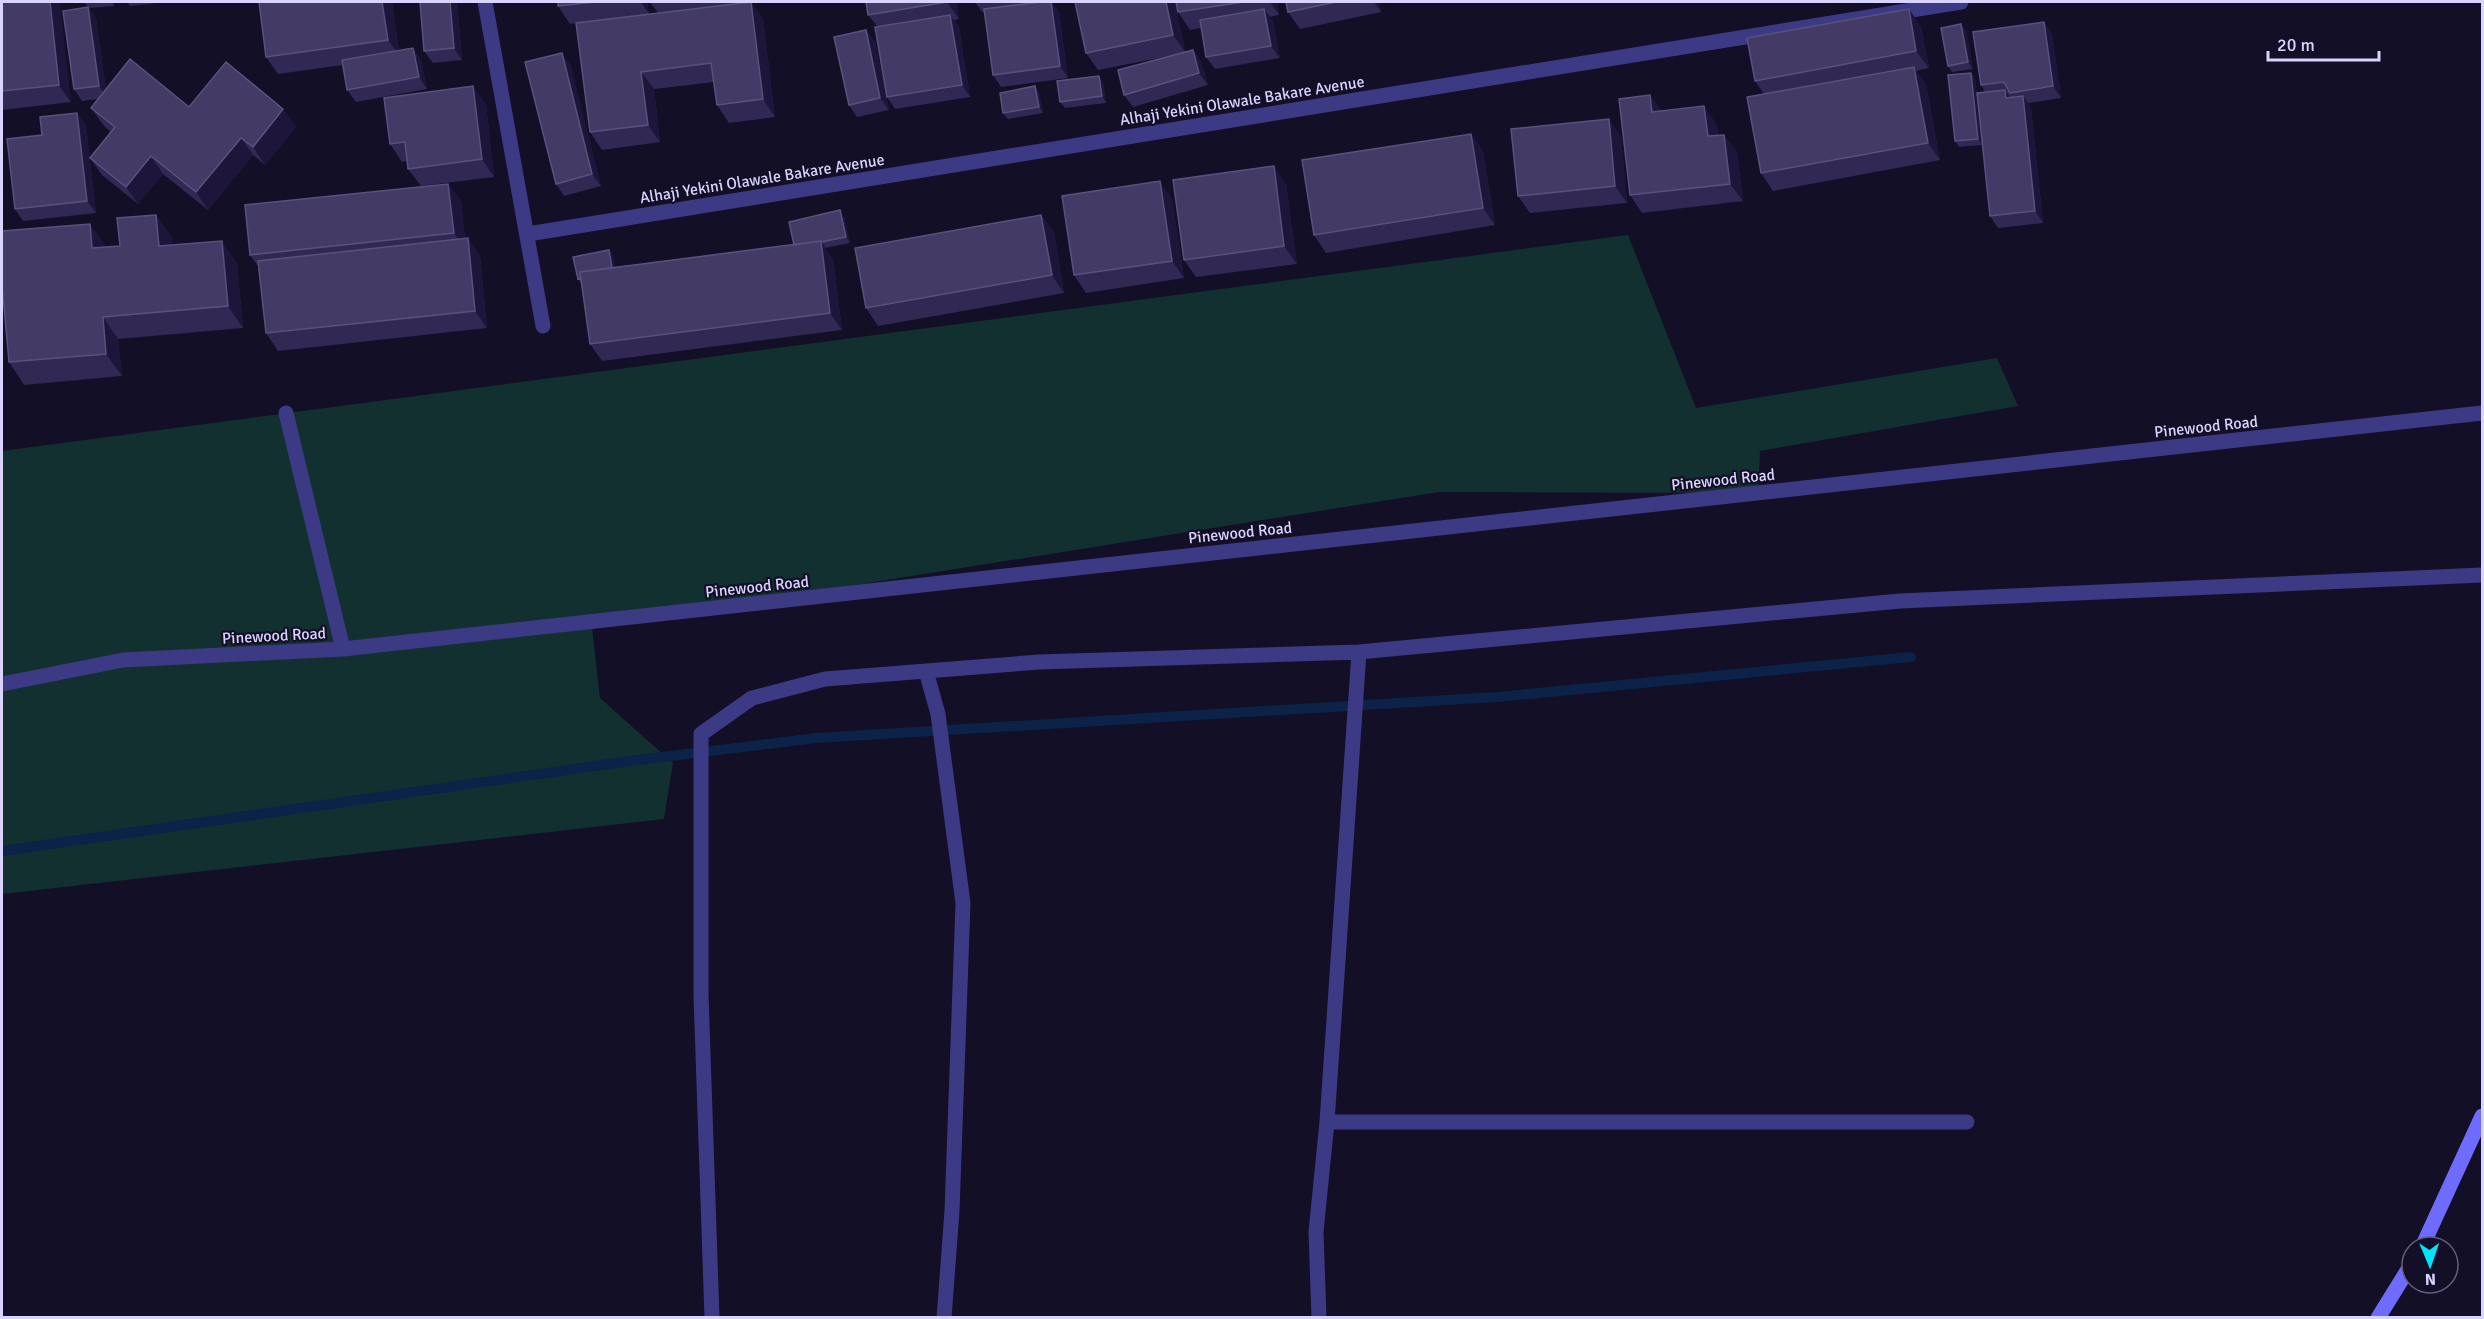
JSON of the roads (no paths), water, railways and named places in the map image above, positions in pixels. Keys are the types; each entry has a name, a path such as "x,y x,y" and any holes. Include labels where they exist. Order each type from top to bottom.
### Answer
{"street":[{"path":"485,2 543,326"},
{"name":"Alhaji Yekini Olawale Bakare Avenue","path":"528,234 1961,2"},
{"path":"286,413 344,649"},
{"name":"Pinewood Road","path":"2,684 123,660 344,649 2482,413"},
{"path":"712,1317 701,995 701,734 752,698 825,680 1039,662 1359,652 1900,601 2482,575"},
{"path":"1319,1317 1316,1232 1327,1122 1359,652"},
{"path":"926,671 938,714 963,903 952,1211 944,1317"},
{"path":"2427,1235 2482,1116"},
{"path":"1327,1122 1967,1122"},
{"path":"2378,1317 2400,1282"}],"waterway":[{"path":"2,851 630,761 816,738 1497,697 1911,657"}]}
